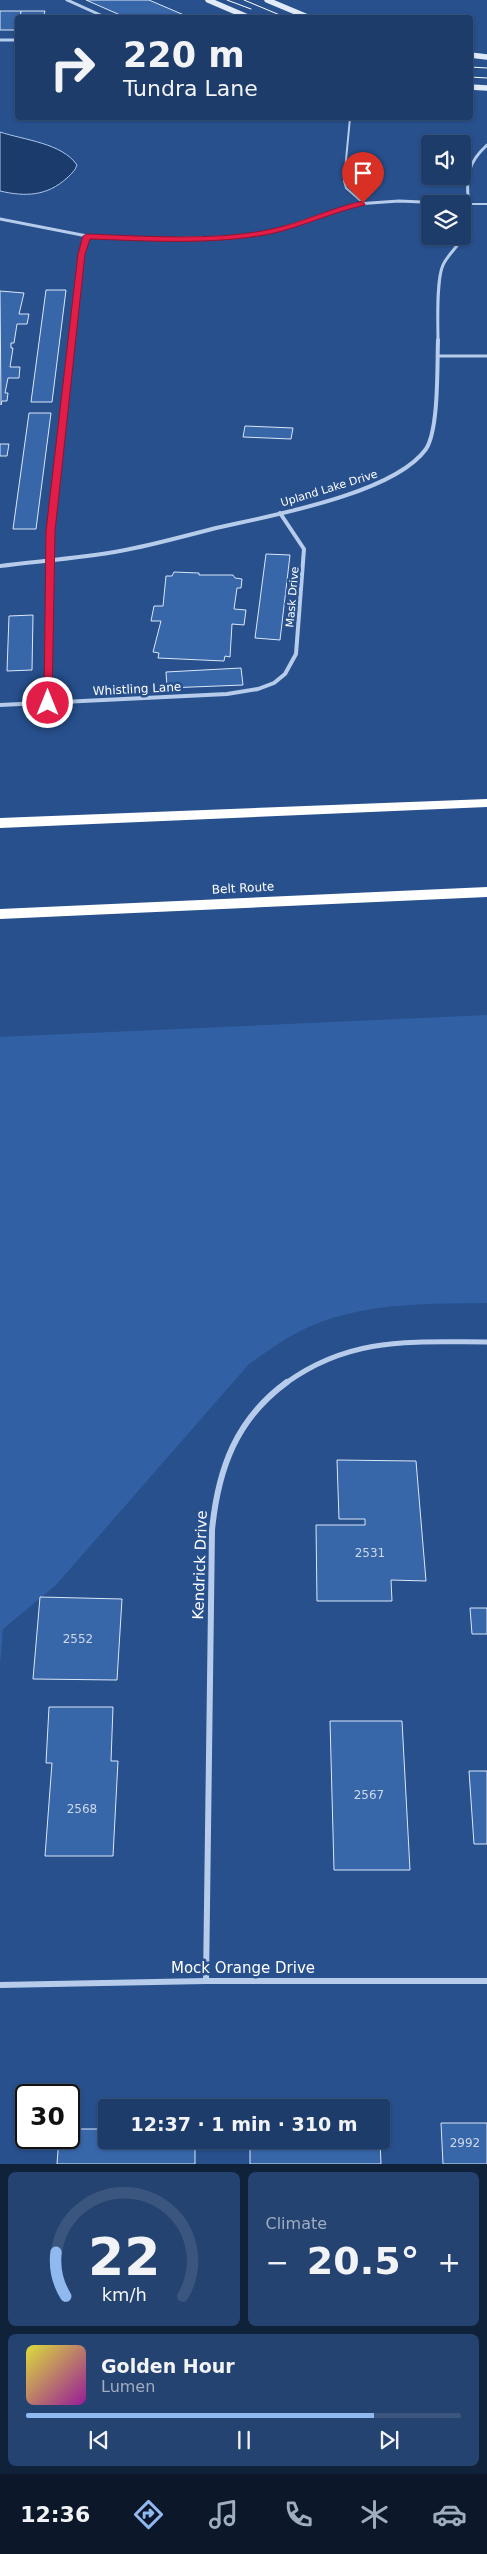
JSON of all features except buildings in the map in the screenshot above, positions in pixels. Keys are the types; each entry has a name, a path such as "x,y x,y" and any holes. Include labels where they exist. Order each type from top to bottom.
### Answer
{"highway":[{"path":"0,823 487,803"},
{"name":"Belt Route","path":"0,914 487,892"}],"street":[{"path":"67,0 100,15"},
{"path":"208,0 243,15"},
{"path":"267,0 303,15"},
{"path":"0,40 15,40"},
{"path":"473,55 487,57"},
{"path":"473,87 487,88"},
{"name":"Upland Lake Drive","path":"467,195 466,178 468,168 474,156 487,145"},
{"path":"0,219 87,236 165,239 250,235 271,232 339,208 363,203 421,202"},
{"path":"48,703 49,560 82,254 87,236"},
{"name":"Upland Lake Drive","path":"0,566 127,550 280,512 357,491 384,480 414,462 427,447 436,415 442,266 459,245"},
{"name":"Mask Drive","path":"274,683 285,674 296,654 305,557 300,539 280,512"},
{"name":"Whistling Lane","path":"0,705 227,694 258,689 274,683"},
{"name":"Kendrick Drive","path":"206,1981 212,1530 216,1494 224,1464 241,1432 260,1406 284,1384 311,1366 339,1354 368,1346 418,1342 487,1342"},
{"name":"Mock Orange Drive","path":"0,1985 206,1981 487,1981"}],"lane":[{"path":"350,120 344,181 346,188 363,203"},
{"path":"471,204 487,204"},
{"path":"438,356 487,356"}],"shaded area":[{"path":"0,132 52,147 62,152 77,165 67,178 44,192 19,194 0,191"},
{"path":"487,1015 487,1303 403,1305 341,1315 302,1330 249,1364 56,1585 3,1629 0,1665 0,1037"}],"tram line":[{"path":"227,0 251,9"},
{"path":"244,0 280,15"},
{"path":"473,67 487,68"},
{"path":"473,77 487,78"}],"route":[{"path":"48,703 50,531 82,254 87,236 157,239 250,235 271,232 324,215 339,208 363,203"}]}
